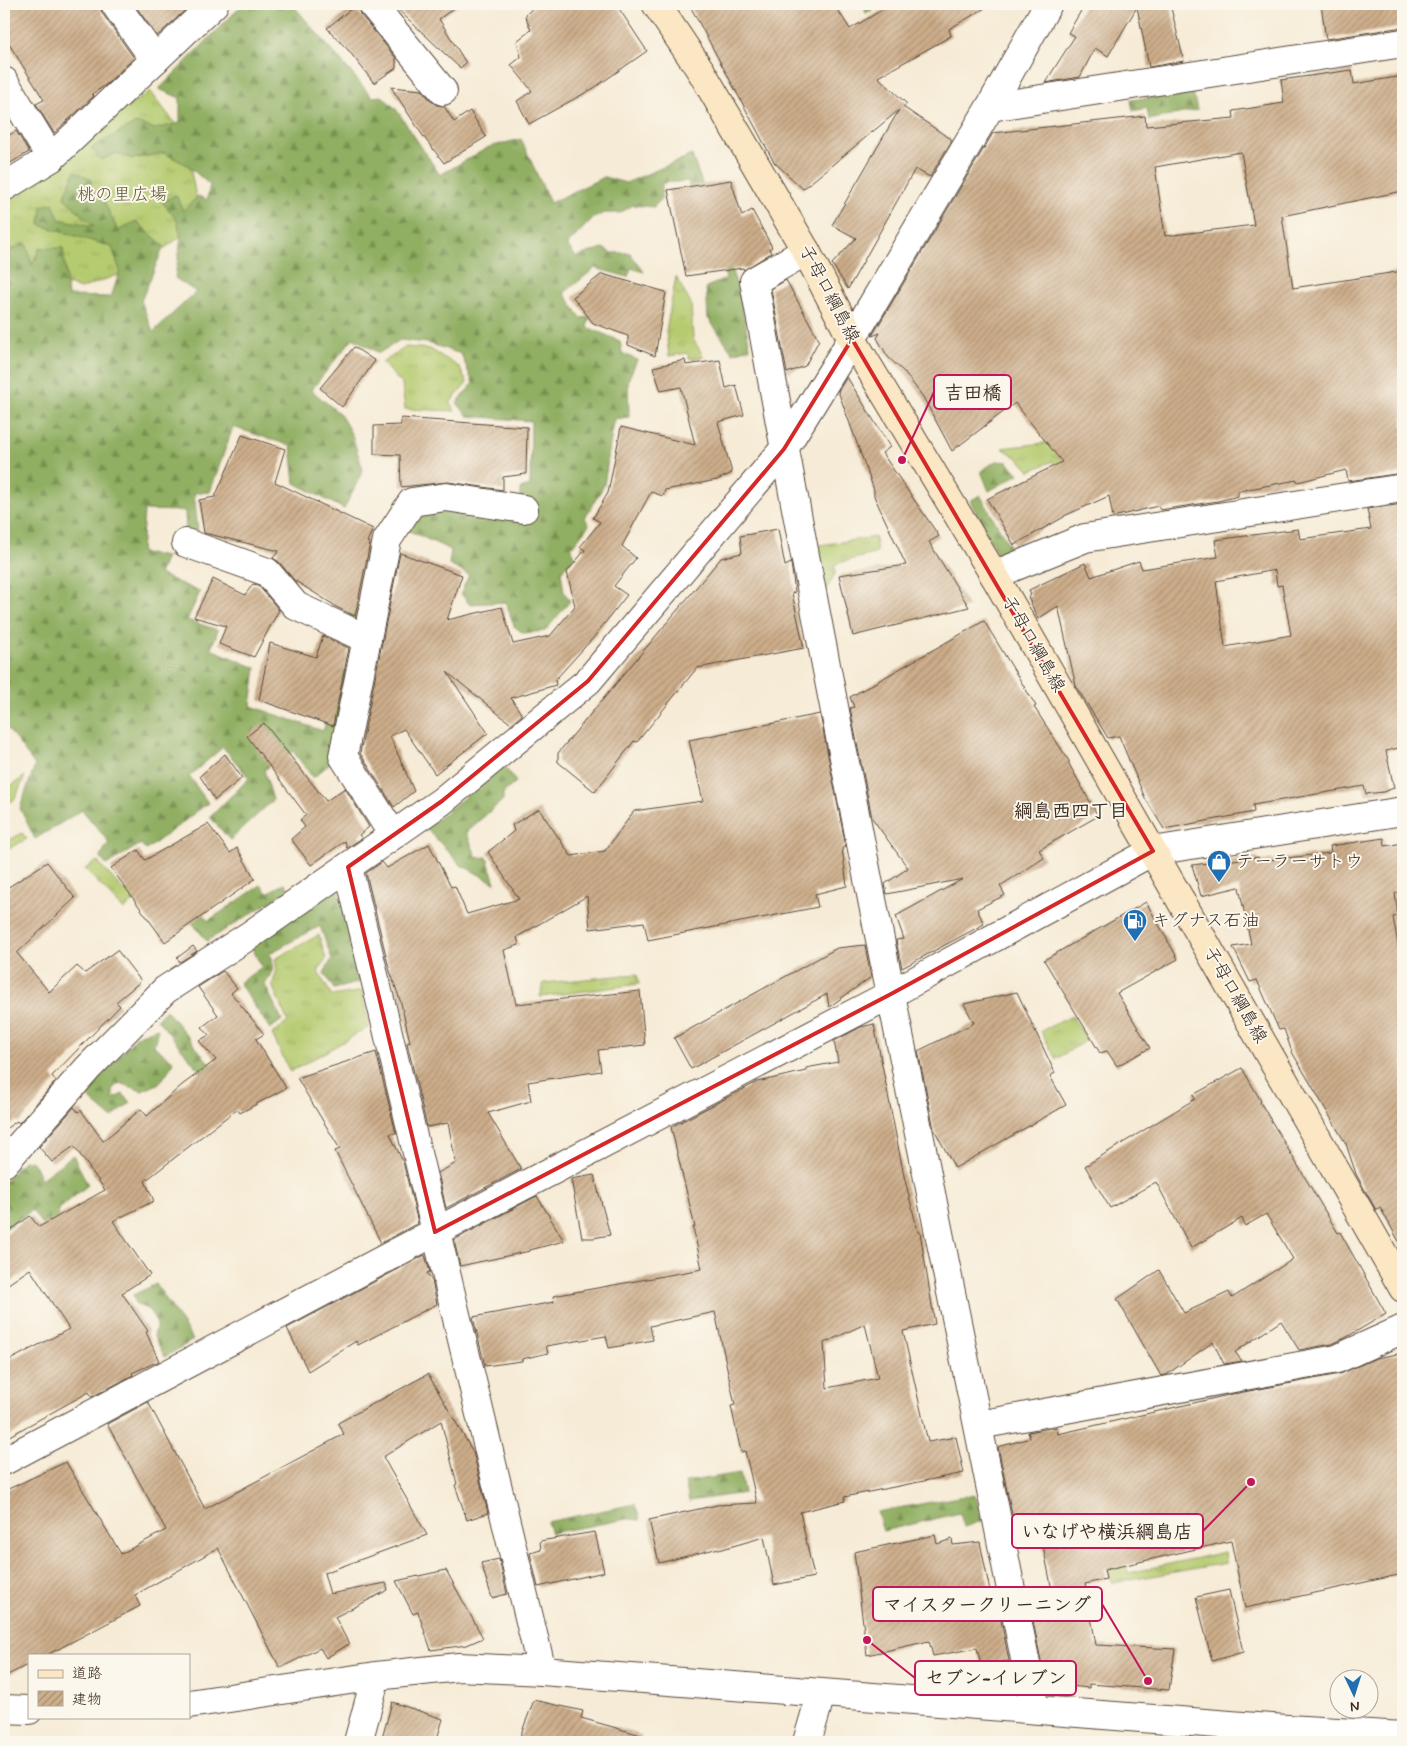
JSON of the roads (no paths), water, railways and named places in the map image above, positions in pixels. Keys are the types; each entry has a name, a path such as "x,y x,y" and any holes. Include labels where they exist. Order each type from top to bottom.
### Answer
{"main road":[{"name":"子母口綱島線","path":"656,4 701,71 806,251 852,339 994,575 1403,1288"}],"street":[{"path":"115,4 155,60"},
{"path":"4,187 51,158 214,4"},
{"path":"372,4 443,91"},
{"path":"4,1163 88,1068 165,990 250,935 442,800 588,680 784,449 852,339 1048,4"},
{"path":"990,106 1403,43"},
{"path":"4,81 51,158"},
{"path":"806,251 754,281 784,449 891,994 1035,1709"},
{"path":"994,575 1085,538 1403,488"},
{"path":"393,835 343,756 387,540 412,502 446,498 524,509"},
{"path":"186,543 267,572 296,606 367,639"},
{"path":"4,1461 435,1232 891,994 1153,851 1403,811"},
{"path":"348,867 542,1671"},
{"path":"979,1425 1337,1359 1403,1329"},
{"path":"190,1704 376,1676 459,1667 542,1671 1035,1709 1254,1735 1403,1736"},
{"path":"358,1742 376,1676"},
{"path":"807,1742 821,1694"},
{"path":"4,1709 28,1710"}],"place":[{"name":"吉田橋","path":"902,460"},
{"name":"テーラーサトウ","path":"1219,883"},
{"name":"キグナス石油","path":"1135,942"},
{"name":"いなげや横浜綱島店","path":"1251,1482"},
{"name":"セブン-イレブン","path":"867,1640"},
{"name":"マイスタークリーニング","path":"1148,1681"}],"district":[{"name":"綱島西四丁目","path":"1071,811"}],"park label":[{"name":"桃の里広場","path":"122,195"}]}
